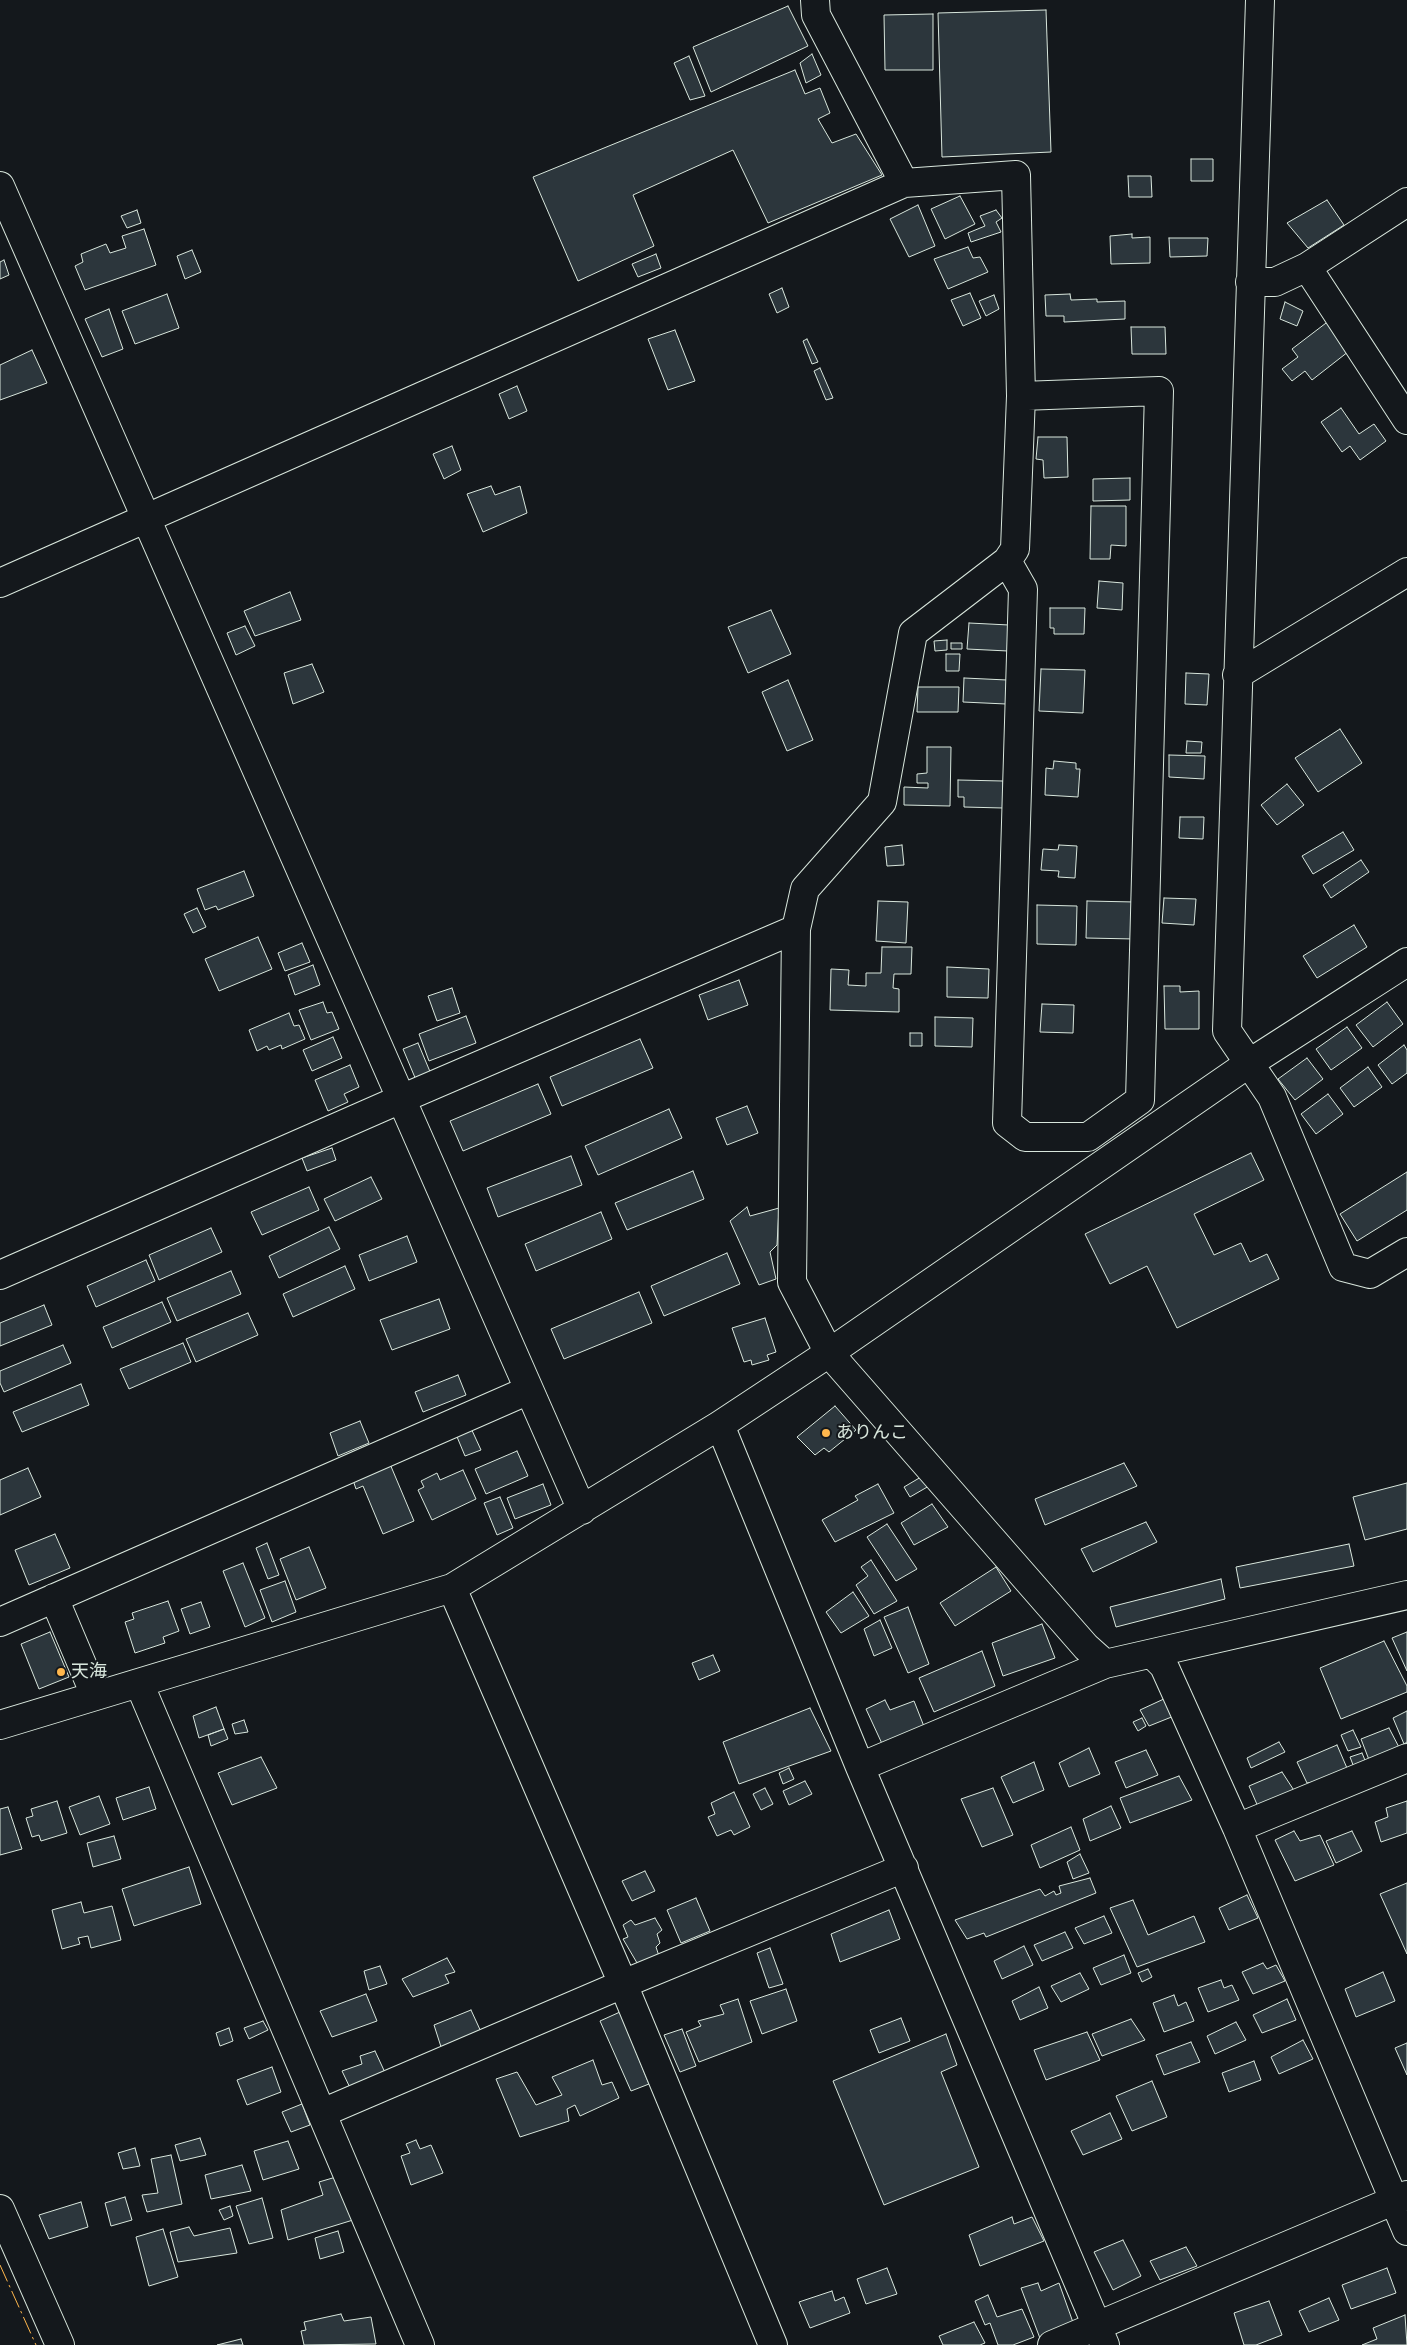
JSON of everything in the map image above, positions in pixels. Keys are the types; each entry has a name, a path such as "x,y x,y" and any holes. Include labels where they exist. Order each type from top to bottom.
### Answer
{"street":[{"path":"818,0 816,15 904,183"},
{"path":"1260,0 1227,1031 1272,1097 1342,1267 1370,1274 1407,1252"},
{"path":"0,584 904,183 1016,175 1021,396 1015,549 1007,561 913,633 882,802 805,889 796,929 792,1282 829,1353 1086,1647 1105,1664"},
{"path":"0,186 582,1510"},
{"path":"1250,282 1275,282 1307,267 1407,202"},
{"path":"1307,267 1407,420"},
{"path":"1007,561 1023,589 1007,1122 1025,1137 1088,1137 1140,1100 1159,391 1021,396"},
{"path":"1238,675 1407,572"},
{"path":"0,1275 401,1099 796,929"},
{"path":"0,1725 452,1588 720,1425 829,1353 1248,1064 1407,962"},
{"path":"0,1622 529,1390"},
{"path":"720,1425 860,1767 1101,2336"},
{"path":"452,1588 623,1984 773,2345"},
{"path":"860,1767 1105,1664 1407,1595"},
{"path":"54,1598 95,1695"},
{"path":"1152,1654 1164,1666 1237,1828 1400,2197 1407,2231"},
{"path":"139,1683 420,2345"},
{"path":"1237,1828 1407,1758"},
{"path":"322,2113 623,1984 904,1868"},
{"path":"1052,2345 1101,2336 1400,2197"},
{"path":"0,2210 60,2345"}],"building":[{"path":"788,6 808,46 711,92 693,47"},
{"path":"1046,10 1051,152 942,157 938,13"},
{"path":"933,14 933,70 885,70 884,15"},
{"path":"812,54 821,75 806,83 800,63"},
{"path":"689,56 705,96 690,100 674,63"},
{"path":"795,70 805,94 820,88 830,113 818,119 832,143 856,134 882,175 768,223 733,150 633,195 654,246 578,281 533,177"},
{"path":"1191,159 1213,159 1213,181 1191,181"},
{"path":"1128,176 1151,176 1152,197 1129,197"},
{"path":"960,196 975,224 945,239 931,209"},
{"path":"1327,200 1344,225 1308,248 1287,223"},
{"path":"918,205 935,246 909,257 890,219"},
{"path":"137,210 141,223 127,228 121,216"},
{"path":"996,210 1002,218 996,222 1001,232 971,242 968,233 985,226 980,216"},
{"path":"144,229 156,265 85,290 75,266 83,262 81,254 106,244 110,253 126,248 122,236"},
{"path":"1132,234 1132,238 1150,237 1150,263 1111,264 1110,236"},
{"path":"1169,238 1208,238 1207,256 1170,257"},
{"path":"968,247 973,258 980,257 988,272 948,289 934,259"},
{"path":"192,250 201,272 185,279 177,256"},
{"path":"656,254 661,268 638,277 632,264"},
{"path":"4,260 9,275 0,279 0,262"},
{"path":"782,288 789,307 777,313 769,294"},
{"path":"970,293 981,318 963,326 951,300"},
{"path":"167,294 179,328 135,344 122,311"},
{"path":"1070,294 1071,300 1097,299 1097,302 1125,301 1125,319 1064,322 1064,316 1046,316 1045,295"},
{"path":"994,295 999,309 986,316 979,301"},
{"path":"1285,302 1303,311 1297,326 1280,319"},
{"path":"109,309 123,349 102,357 85,319"},
{"path":"1330,320 1353,348 1312,380 1305,371 1292,381 1282,369 1298,357 1292,349"},
{"path":"1131,327 1165,327 1166,354 1132,354"},
{"path":"675,330 695,381 668,390 648,339"},
{"path":"807,339 818,362 812,364 803,341"},
{"path":"32,350 47,383 0,400 0,365"},
{"path":"820,368 833,398 826,400 814,371"},
{"path":"517,386 527,411 509,419 499,394"},
{"path":"1341,408 1359,434 1374,424 1386,441 1360,460 1350,446 1342,452 1321,422"},
{"path":"1038,437 1067,437 1068,477 1044,478 1043,460 1036,459"},
{"path":"452,446 461,470 444,479 433,454"},
{"path":"1130,478 1130,500 1093,501 1093,479"},
{"path":"491,486 495,495 520,486 527,513 483,532 467,494"},
{"path":"1091,506 1126,506 1126,546 1111,545 1110,559 1090,559"},
{"path":"1099,581 1123,583 1122,610 1097,608"},
{"path":"290,592 301,620 255,636 244,611"},
{"path":"1050,608 1085,608 1084,634 1054,634 1054,628 1050,628"},
{"path":"771,610 791,654 748,673 728,627"},
{"path":"969,623 1009,625 1008,651 967,649"},
{"path":"245,626 255,646 236,655 227,633"},
{"path":"947,640 947,650 935,651 934,641"},
{"path":"951,643 962,643 962,649 951,649"},
{"path":"946,654 960,654 959,671 946,671"},
{"path":"312,664 324,692 293,704 284,673"},
{"path":"1041,669 1085,670 1083,713 1039,711"},
{"path":"1186,673 1209,674 1207,705 1185,704"},
{"path":"964,678 1007,680 1006,704 963,702"},
{"path":"788,680 813,740 787,751 762,692"},
{"path":"918,687 959,687 958,712 917,712"},
{"path":"1340,729 1362,763 1318,792 1295,758"},
{"path":"1187,741 1202,742 1201,753 1186,753"},
{"path":"927,747 951,747 950,806 904,805 904,787 928,788 928,783 917,783 917,774 927,773"},
{"path":"1169,755 1205,756 1204,779 1169,777"},
{"path":"1054,761 1076,763 1076,769 1080,769 1078,797 1045,795 1046,768 1053,769"},
{"path":"958,780 1003,781 1003,808 964,807 964,797 958,797"},
{"path":"1287,784 1304,805 1277,825 1261,805"},
{"path":"1180,817 1204,817 1203,839 1179,838"},
{"path":"1343,832 1354,850 1313,874 1302,856"},
{"path":"902,845 904,865 887,866 885,847"},
{"path":"1059,845 1077,846 1075,878 1058,877 1059,871 1041,870 1043,849 1058,850"},
{"path":"1361,860 1369,872 1331,898 1323,885"},
{"path":"244,871 254,896 218,910 216,906 205,910 197,889"},
{"path":"1164,898 1196,899 1194,925 1162,923"},
{"path":"878,901 908,902 906,943 876,941"},
{"path":"1087,901 1135,902 1135,939 1086,938"},
{"path":"1037,905 1077,906 1076,945 1037,944"},
{"path":"197,908 206,927 193,933 184,914"},
{"path":"1354,925 1367,947 1317,978 1303,956"},
{"path":"258,937 272,969 219,991 205,959"},
{"path":"302,943 310,962 285,971 278,953"},
{"path":"882,947 912,947 911,974 894,974 893,988 899,989 899,1012 830,1010 831,969 849,970 848,985 866,986 866,973 881,973"},
{"path":"313,965 320,985 295,995 288,975"},
{"path":"947,967 989,969 988,998 947,997"},
{"path":"739,980 748,1005 708,1020 699,995"},
{"path":"1164,986 1180,986 1180,992 1199,991 1199,1029 1165,1029"},
{"path":"452,988 460,1013 437,1021 428,996"},
{"path":"323,1002 327,1013 332,1012 339,1029 311,1040 299,1010"},
{"path":"1387,1002 1403,1024 1373,1047 1356,1025"},
{"path":"1042,1004 1074,1005 1073,1033 1040,1032"},
{"path":"289,1013 294,1026 299,1025 305,1039 282,1049 281,1045 269,1050 267,1046 257,1051 249,1030"},
{"path":"466,1016 476,1043 429,1061 419,1034"},
{"path":"935,1017 973,1018 972,1047 935,1046"},
{"path":"1347,1027 1362,1048 1331,1070 1316,1049"},
{"path":"910,1033 922,1033 922,1046 910,1046"},
{"path":"333,1037 342,1058 312,1071 303,1050"},
{"path":"640,1039 653,1068 562,1106 550,1077"},
{"path":"418,1043 431,1074 416,1080 403,1049"},
{"path":"1404,1045 1407,1050 1407,1073 1392,1084 1378,1065"},
{"path":"1307,1058 1323,1079 1295,1100 1278,1079"},
{"path":"350,1065 359,1087 344,1094 348,1102 328,1111 315,1080"},
{"path":"1368,1067 1382,1087 1354,1107 1340,1088"},
{"path":"538,1084 551,1114 463,1151 450,1121"},
{"path":"1328,1094 1343,1114 1316,1134 1301,1114"},
{"path":"747,1106 758,1133 727,1145 716,1118"},
{"path":"669,1109 682,1138 598,1175 585,1146"},
{"path":"332,1148 336,1160 307,1171 302,1158"},
{"path":"1251,1153 1264,1180 1194,1214 1214,1255 1241,1243 1250,1262 1267,1254 1279,1279 1177,1328 1147,1266 1110,1284 1085,1234"},
{"path":"571,1156 582,1185 498,1217 487,1188"},
{"path":"693,1171 704,1199 627,1230 615,1203"},
{"path":"1407,1172 1407,1210 1357,1241 1340,1214"},
{"path":"371,1177 382,1199 335,1221 324,1199"},
{"path":"309,1187 319,1210 262,1235 251,1212"},
{"path":"747,1207 750,1216 779,1208 777,1245 770,1252 776,1279 759,1285 730,1221"},
{"path":"601,1212 612,1239 536,1271 525,1244"},
{"path":"329,1227 340,1249 279,1278 269,1256"},
{"path":"211,1228 222,1252 159,1280 149,1255"},
{"path":"407,1236 417,1262 369,1281 359,1255"},
{"path":"727,1253 740,1284 664,1316 651,1286"},
{"path":"146,1260 155,1281 96,1307 87,1286"},
{"path":"345,1266 355,1289 293,1317 283,1294"},
{"path":"231,1271 241,1294 177,1321 167,1298"},
{"path":"639,1292 652,1323 564,1359 551,1329"},
{"path":"439,1299 450,1329 392,1350 380,1320"},
{"path":"162,1302 171,1322 112,1348 103,1327"},
{"path":"44,1305 52,1325 0,1346 0,1323"},
{"path":"248,1313 258,1335 196,1362 186,1339"},
{"path":"765,1318 776,1352 767,1355 769,1360 752,1365 751,1360 744,1362 732,1328"},
{"path":"183,1343 191,1362 129,1389 120,1369"},
{"path":"63,1345 71,1363 4,1392 0,1383 0,1371"},
{"path":"458,1375 466,1395 423,1412 415,1392"},
{"path":"81,1384 89,1405 22,1432 13,1412"},
{"name":"ありんこ","path":"835,1406 856,1430 829,1452 824,1448 815,1455 797,1437"},
{"path":"360,1421 369,1443 338,1456 330,1433"},
{"path":"470,1426 481,1450 465,1456 455,1432"},
{"path":"517,1451 528,1476 486,1494 475,1469"},
{"path":"1124,1463 1137,1486 1045,1525 1035,1499"},
{"path":"390,1464 414,1521 383,1534 363,1486 356,1489 353,1480"},
{"path":"28,1468 41,1497 0,1515 0,1480"},
{"path":"463,1470 476,1499 432,1520 418,1490 424,1487 421,1481 437,1473 440,1480"},
{"path":"921,1477 929,1486 910,1497 904,1487"},
{"path":"1407,1483 1407,1529 1365,1540 1353,1497"},
{"path":"543,1484 551,1505 515,1519 507,1498"},
{"path":"878,1484 894,1513 835,1542 822,1520 858,1500 855,1496"},
{"path":"500,1497 513,1528 497,1535 484,1503"},
{"path":"932,1504 948,1527 914,1545 901,1523"},
{"path":"1146,1522 1157,1542 1093,1572 1081,1549"},
{"path":"887,1524 917,1569 896,1581 867,1537"},
{"path":"55,1534 70,1568 29,1585 15,1550"},
{"path":"267,1543 279,1575 268,1579 256,1548"},
{"path":"1349,1544 1354,1566 1240,1588 1236,1567"},
{"path":"309,1547 326,1588 296,1600 280,1559"},
{"path":"871,1560 897,1601 874,1614 856,1585 868,1576 861,1567"},
{"path":"243,1563 265,1618 245,1627 223,1571"},
{"path":"996,1567 1011,1591 955,1626 940,1603"},
{"path":"1221,1579 1225,1599 1116,1627 1110,1607"},
{"path":"285,1581 296,1612 272,1622 260,1590"},
{"path":"853,1592 869,1616 841,1633 826,1612"},
{"path":"168,1601 179,1631 163,1637 165,1643 135,1653 125,1622 134,1619 132,1613"},
{"path":"201,1602 210,1627 190,1634 181,1609"},
{"path":"908,1607 929,1664 908,1673 884,1617"},
{"path":"880,1620 892,1648 874,1656 864,1629"},
{"path":"1042,1624 1055,1658 1003,1676 992,1643"},
{"path":"50,1632 69,1677 39,1689 21,1644"},
{"path":"1407,1632 1407,1671 1392,1638"},
{"path":"1384,1641 1407,1686 1407,1692 1341,1719 1320,1668"},
{"path":"982,1651 995,1686 934,1712 919,1678"},
{"path":"713,1655 720,1671 699,1680 692,1663"},
{"path":"1166,1698 1174,1716 1149,1726 1140,1710"},
{"path":"885,1700 890,1710 914,1701 925,1729 884,1748 866,1709"},
{"path":"216,1707 224,1729 199,1738 193,1716"},
{"path":"810,1708 831,1751 739,1784 723,1742"},
{"path":"1407,1711 1407,1742 1404,1744 1393,1718"},
{"path":"1142,1718 1146,1726 1138,1731 1133,1722"},
{"path":"244,1720 248,1732 235,1734 232,1724"},
{"path":"1389,1728 1402,1753 1371,1765 1361,1739"},
{"path":"224,1729 228,1739 211,1746 208,1735"},
{"path":"1353,1730 1361,1747 1348,1751 1341,1735"},
{"path":"1279,1742 1285,1752 1251,1768 1247,1758"},
{"path":"1337,1745 1350,1775 1316,1788 1313,1782 1307,1783 1297,1762"},
{"path":"1089,1748 1100,1774 1069,1787 1059,1763"},
{"path":"1146,1750 1158,1775 1126,1788 1115,1762"},
{"path":"1362,1753 1367,1765 1355,1770 1350,1757"},
{"path":"261,1757 277,1788 232,1805 218,1773"},
{"path":"1034,1762 1044,1790 1013,1803 1001,1777"},
{"path":"789,1768 794,1779 783,1784 779,1773"},
{"path":"1282,1772 1295,1792 1259,1809 1249,1786"},
{"path":"1179,1776 1192,1800 1130,1823 1120,1798"},
{"path":"805,1781 812,1794 789,1805 783,1791"},
{"path":"149,1787 156,1809 123,1820 116,1798"},
{"path":"765,1788 773,1804 761,1810 753,1794"},
{"path":"993,1788 1013,1835 982,1847 961,1799"},
{"path":"734,1792 750,1827 734,1835 731,1830 717,1836 708,1817 715,1814 711,1803"},
{"path":"99,1796 110,1824 80,1835 69,1807"},
{"path":"57,1801 67,1833 41,1841 39,1835 32,1837 26,1818 33,1816 31,1809"},
{"path":"1407,1801 1407,1833 1381,1842 1375,1822 1388,1817 1386,1808"},
{"path":"1111,1806 1121,1828 1090,1841 1083,1819"},
{"path":"8,1807 22,1849 0,1855 0,1809"},
{"path":"1071,1827 1080,1850 1040,1868 1031,1845"},
{"path":"1294,1831 1300,1841 1320,1835 1334,1865 1295,1881 1275,1840"},
{"path":"1352,1831 1362,1851 1336,1863 1326,1841"},
{"path":"114,1836 121,1859 93,1867 87,1843"},
{"path":"1080,1854 1089,1873 1073,1879 1067,1862"},
{"path":"189,1867 201,1904 134,1926 122,1889"},
{"path":"645,1871 655,1891 632,1901 622,1881"},
{"path":"1090,1878 1096,1893 986,1937 984,1933 967,1939 955,1920 1040,1889 1045,1896 1054,1891 1056,1895 1061,1893 1059,1886"},
{"path":"1407,1883 1407,1954 1380,1894"},
{"path":"1247,1895 1258,1918 1229,1930 1219,1908"},
{"path":"696,1898 710,1931 681,1943 667,1910"},
{"path":"1133,1900 1148,1935 1194,1916 1205,1942 1137,1967 1110,1908"},
{"path":"81,1902 84,1913 112,1906 121,1940 91,1948 88,1936 78,1938 80,1944 62,1949 52,1910"},
{"path":"889,1910 900,1939 840,1962 831,1934"},
{"path":"1104,1916 1112,1933 1084,1944 1075,1928"},
{"path":"655,1918 662,1930 657,1934 660,1943 656,1947 660,1959 640,1968 623,1939 628,1937 623,1925 631,1920 635,1925"},
{"path":"1065,1932 1073,1948 1042,1961 1034,1945"},
{"path":"1024,1946 1033,1965 1002,1979 994,1961"},
{"path":"770,1948 783,1984 769,1988 757,1953"},
{"path":"1124,1955 1131,1973 1101,1985 1093,1968"},
{"path":"447,1958 455,1972 445,1975 449,1983 413,1997 402,1979"},
{"path":"1263,1963 1267,1969 1276,1965 1285,1981 1253,1994 1242,1972"},
{"path":"380,1966 387,1984 369,1990 364,1971"},
{"path":"1148,1969 1152,1977 1142,1982 1138,1973"},
{"path":"1383,1972 1395,2001 1356,2017 1345,1989"},
{"path":"1080,1973 1089,1989 1061,2002 1051,1986"},
{"path":"1221,1980 1224,1988 1232,1985 1239,2000 1208,2012 1198,1988"},
{"path":"1039,1987 1048,2008 1020,2020 1012,2001"},
{"path":"786,1989 797,2021 762,2034 750,2001"},
{"path":"366,1994 377,2021 332,2037 320,2011"},
{"path":"1174,1995 1178,2006 1186,2002 1194,2021 1164,2032 1153,2003"},
{"path":"738,1999 752,2042 699,2062 686,2032 701,2026 698,2021 724,2014 720,2005"},
{"path":"1287,1999 1296,2020 1262,2033 1253,2015"},
{"path":"471,2010 482,2034 442,2050 434,2025"},
{"path":"620,2012 649,2084 631,2091 600,2021"},
{"path":"901,2018 910,2041 879,2053 870,2030"},
{"path":"1131,2019 1145,2040 1102,2056 1092,2034"},
{"path":"263,2021 268,2030 249,2039 244,2028"},
{"path":"1236,2022 1246,2040 1215,2054 1207,2036"},
{"path":"229,2028 233,2041 220,2046 216,2033"},
{"path":"682,2029 696,2066 680,2072 664,2035"},
{"path":"1087,2032 1100,2060 1046,2080 1034,2050"},
{"path":"946,2034 957,2065 941,2072 979,2167 884,2205 833,2081"},
{"path":"1303,2040 1313,2059 1279,2074 1271,2057"},
{"path":"1191,2042 1200,2062 1164,2075 1156,2055"},
{"path":"1407,2043 1407,2075 1395,2048"},
{"path":"375,2051 388,2079 353,2094 342,2071 362,2064 360,2056"},
{"path":"593,2060 602,2085 612,2082 619,2098 580,2116 575,2105 567,2109 569,2121 520,2137 496,2079 517,2072 536,2105 562,2095 552,2077"},
{"path":"1254,2061 1261,2080 1229,2092 1222,2073"},
{"path":"272,2067 281,2092 247,2105 237,2080"},
{"path":"1152,2081 1167,2117 1132,2131 1116,2096"},
{"path":"302,2104 310,2125 291,2132 282,2112"},
{"path":"1110,2113 1122,2139 1083,2155 1071,2131"},
{"path":"200,2138 206,2155 180,2161 175,2145"},
{"path":"416,2140 420,2149 431,2145 443,2173 411,2185 401,2156 410,2153 406,2144"},
{"path":"288,2141 299,2169 263,2180 254,2151"},
{"path":"135,2148 140,2166 123,2169 118,2153"},
{"path":"171,2155 182,2204 147,2212 142,2195 158,2193 151,2159"},
{"path":"242,2165 251,2191 211,2199 205,2175"},
{"path":"336,2177 353,2220 288,2240 281,2210 323,2195 319,2182"},
{"path":"125,2197 132,2220 111,2226 105,2203"},
{"path":"262,2198 273,2238 249,2244 236,2206"},
{"path":"81,2202 88,2227 49,2239 39,2215"},
{"path":"230,2206 233,2216 224,2220 219,2210"},
{"path":"1012,2217 1014,2224 1032,2217 1044,2241 980,2266 969,2235"},
{"path":"189,2227 194,2236 230,2228 237,2253 178,2262 170,2232"},
{"path":"163,2229 178,2277 149,2286 136,2237"},
{"path":"338,2231 344,2252 320,2259 315,2238"},
{"path":"1123,2240 1141,2276 1113,2290 1094,2252"},
{"path":"1186,2247 1197,2266 1160,2280 1150,2261"},
{"path":"887,2268 897,2294 866,2304 857,2279"},
{"path":"1387,2268 1396,2293 1351,2309 1342,2285"},
{"path":"1038,2283 1041,2291 1059,2283 1075,2328 1041,2341 1021,2288"},
{"path":"832,2291 835,2301 844,2297 850,2313 810,2328 799,2302"},
{"path":"988,2295 997,2317 1022,2309 1034,2337 1013,2345 998,2345 990,2323 985,2325 975,2301"},
{"path":"1329,2298 1339,2320 1309,2332 1299,2311"},
{"path":"1269,2301 1282,2335 1256,2345 1244,2345 1234,2313"},
{"path":"341,2314 344,2321 371,2317 376,2344 304,2345 301,2331 306,2330 304,2322"},
{"path":"1405,2315 1407,2345 1362,2345 1377,2339 1373,2328"},
{"path":"974,2322 985,2343 980,2345 943,2345 939,2336"},
{"path":"241,2339 243,2345 217,2345"}],"power":[{"path":"0,2265 36,2345"}],"place":[{"name":"ありんこ","path":"826,1433"},
{"name":"天海","path":"61,1672"}]}
